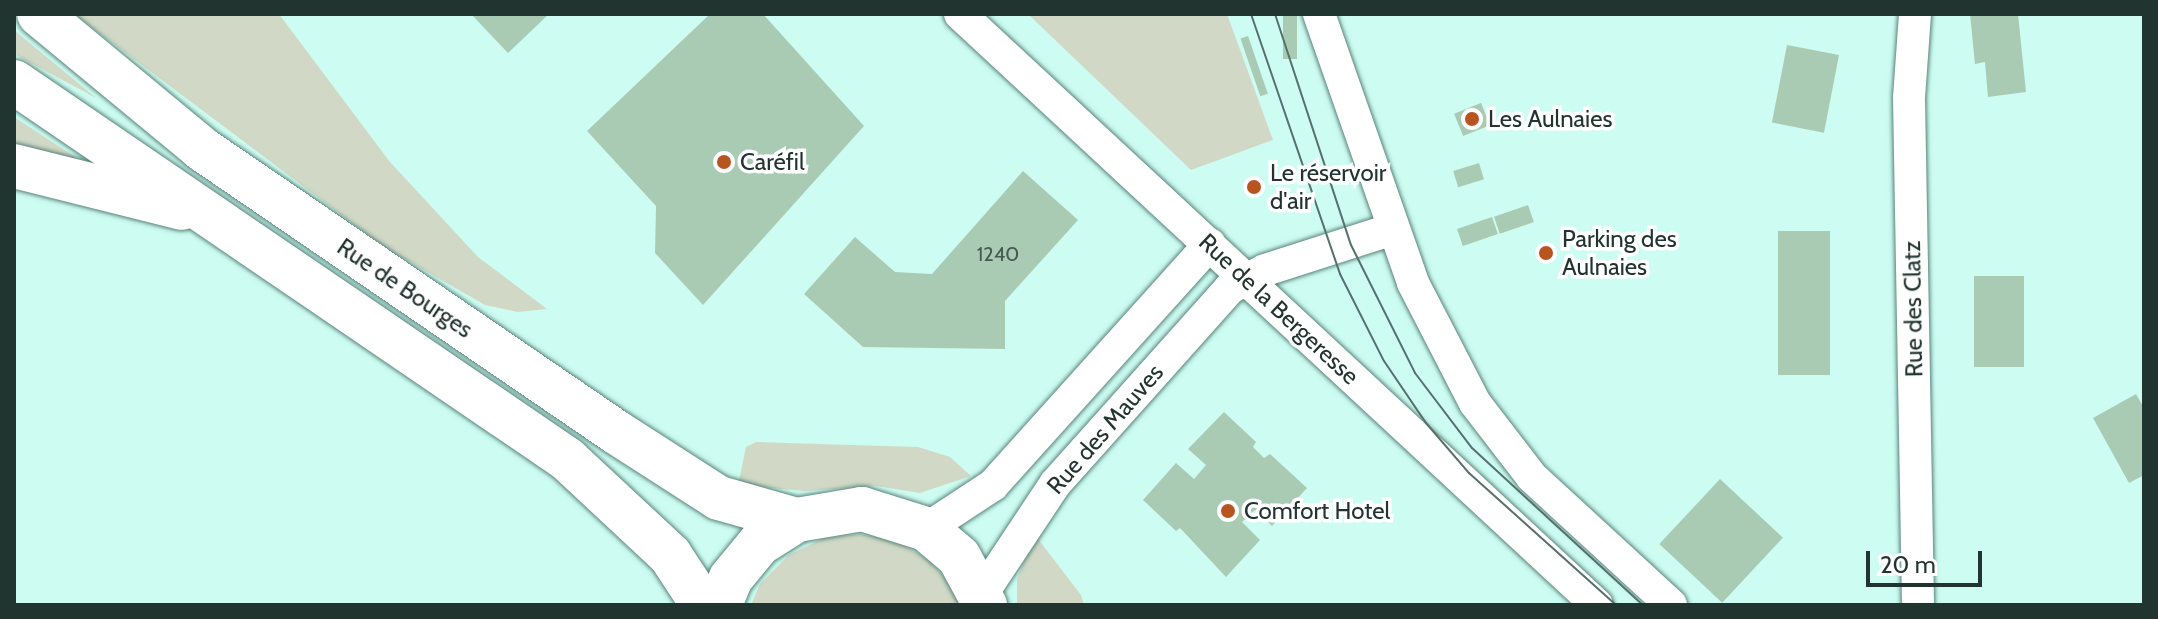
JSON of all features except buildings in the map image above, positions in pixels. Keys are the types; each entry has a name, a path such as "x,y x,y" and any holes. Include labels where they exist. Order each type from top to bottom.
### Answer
{"main road":[{"name":"Rue de Bourges","path":"39,14 202,149 616,432 719,498 797,520"},
{"name":"Rue de Bourges","path":"14,82 567,459 670,555 703,605"},
{"path":"14,166 207,214"},
{"path":"720,605 731,578 759,544 797,520 862,509 926,529 959,557 983,599"}],"street":[{"name":"Rue de la Bergeresse","path":"960,14 1597,605"},
{"path":"1319,14 1393,229 1442,349 1506,446 1559,504 1671,605"},
{"name":"Rue des Clatz","path":"1915,14 1909,98 1918,605"},
{"path":"1245,278 1393,229"},
{"name":"Rue des Mauves","path":"926,529 993,485 1210,244"},
{"name":"Rue des Mauves","path":"983,599 1055,484 1213,305 1245,278"}],"green space":[{"path":"74,14 279,14 390,162 478,257 547,309 518,312 485,305 384,247"},
{"path":"1028,14 1227,14 1273,140 1191,170"},
{"path":"14,30 96,98 14,54"},
{"path":"14,117 95,170 14,152"},
{"path":"756,442 918,447 950,457 971,476 920,493 876,486 805,491 760,487 739,481 746,447"},
{"path":"860,534 896,541 928,559 952,586 961,605 751,605 760,584 789,555 824,538"},
{"path":"1035,535 1081,595 1084,605 1017,605 1017,579"}],"tram line":[{"path":"1251,14 1340,274 1384,361 1426,423 1469,473 1616,605"},
{"path":"1275,14 1351,245 1415,373 1472,448 1643,605"}],"place":[{"name":"Les Aulnaies","path":"1472,119"},
{"name":"Caréfil","path":"724,162"},
{"name":"Le réservoir d'air","path":"1254,187"},
{"name":"Parking des Aulnaies","path":"1546,253"},
{"name":"Comfort Hotel","path":"1228,511"}]}
